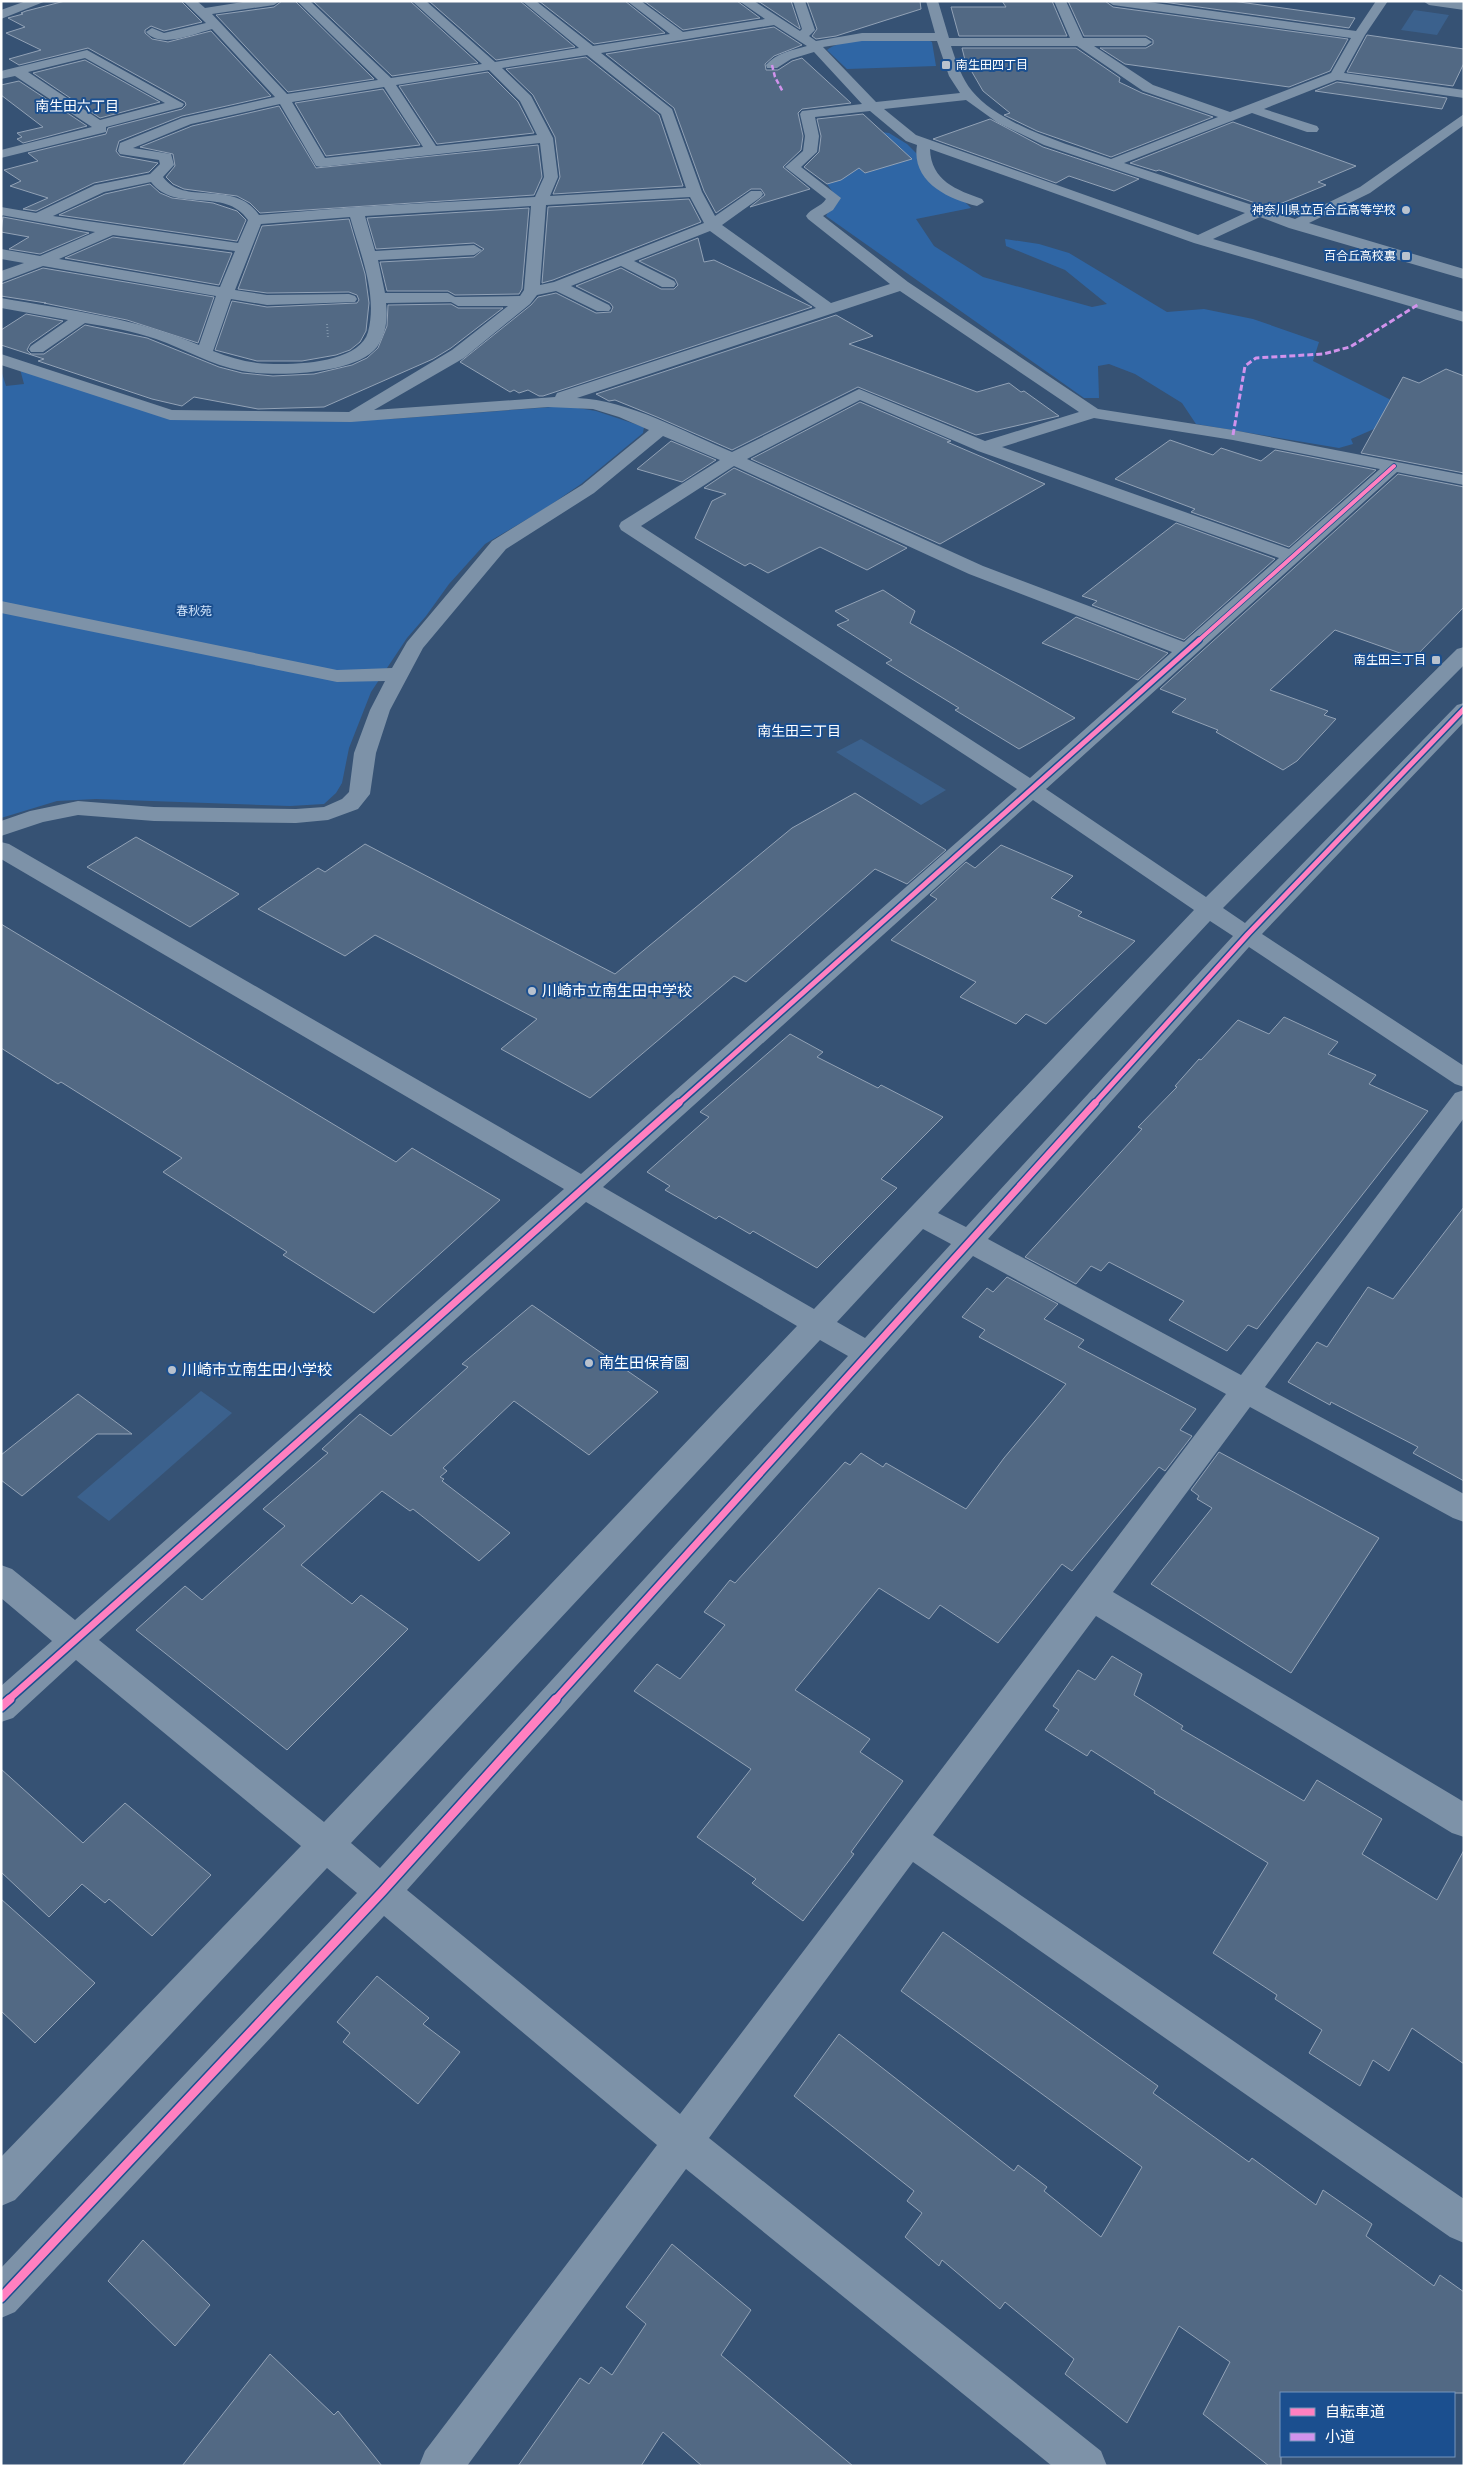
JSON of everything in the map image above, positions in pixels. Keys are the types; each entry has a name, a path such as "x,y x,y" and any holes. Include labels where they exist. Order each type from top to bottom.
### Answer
{"street":[{"path":"1,15 9,10 40,1"},
{"path":"189,1 203,12 284,99 321,163 546,138"},
{"path":"203,12 274,1"},
{"path":"303,1 388,83 405,106 432,151"},
{"path":"351,417 458,354 528,296 539,203 551,177 546,138 526,100 493,67 418,1"},
{"path":"528,1 667,112 694,192 712,225 828,308"},
{"path":"633,1 682,36"},
{"path":"745,1 815,47 872,106 901,131 924,144 1199,240 1464,317"},
{"path":"799,1 809,30 799,37"},
{"path":"932,1 958,80 969,96 998,118 1026,132 1112,164 1257,213 1362,247 1464,274"},
{"path":"1060,1 1078,41 1148,88 1230,117"},
{"path":"1113,1 1359,35"},
{"path":"1336,76 1359,35 1382,1"},
{"path":"1429,1 1462,4"},
{"path":"1226,31 1236,18"},
{"path":"38,217 100,188 155,177 167,165 166,157 125,151 125,146 187,121 284,99 776,21"},
{"path":"152,32 163,37 214,25"},
{"path":"772,65 786,56 815,47 862,37 944,40 1146,42"},
{"path":"1,75 87,54 176,104 98,125"},
{"path":"1,154 101,129 98,125 17,72"},
{"path":"1112,164 1336,76 1464,94"},
{"path":"969,96 807,114 812,136 810,152 792,167 834,198 828,207 813,216 902,285 1093,413 1233,434 1464,480"},
{"path":"1252,109 1312,129"},
{"path":"1294,225 1365,190 1464,118"},
{"path":"8,139 22,149"},
{"path":"924,144 921,154 932,179 942,189 976,202"},
{"path":"155,177 166,191 183,195 206,196 245,205 255,220"},
{"path":"255,220 356,211 539,203 694,192"},
{"path":"379,298 453,300 528,296 712,225 756,194"},
{"path":"1,211 111,230 245,248"},
{"path":"1,303 152,332 204,359 292,371 321,366 348,358 368,349 376,334 379,320 379,298 356,211"},
{"path":"1199,240 1257,213"},
{"path":"204,359 225,294 255,220"},
{"path":"1,277 111,230"},
{"path":"368,256 474,250"},
{"path":"1,254 225,294 292,302 349,300"},
{"path":"622,261 668,284"},
{"path":"548,402 902,285"},
{"path":"558,286 603,308"},
{"path":"37,349 80,318"},
{"path":"1,359 170,414 351,417 548,402 594,404 625,413 662,428 976,570 1188,651"},
{"path":"1293,557 984,447 859,394 733,459 628,526 1033,790 1208,910 1248,934 1464,1078"},
{"path":"984,447 1093,413"},
{"path":"1,829 38,816 78,808 154,814 296,816 328,813 350,804 359,794 362,786 364,754 380,710 414,646 499,545 588,489 662,428"},
{"path":"1,1707 1033,790 1394,466"},
{"path":"7,613 337,676 400,674"},
{"path":"1,2186 326,1845 1208,910 1464,653"},
{"path":"1,2298 382,1892 1248,934 1464,710"},
{"path":"1,849 868,1354"},
{"path":"440,2466 1464,1099"},
{"path":"920,1215 1464,1509"},
{"path":"1,1579 326,1845 682,2142 1086,2466"},
{"path":"1091,1596 1464,1821"},
{"path":"909,1839 1464,2223"}],"green space":[{"path":"926,39 932,42 936,66 847,69 827,50 836,45 860,40"},
{"path":"873,131 889,133 907,144 971,208 916,219 934,246 983,277 1092,307 1107,304 1065,270 1006,246 1005,239 1039,244 1069,253 1167,312 1204,309 1253,319 1319,342 1313,361 1403,406 1397,419 1351,439 1353,444 1339,448 1196,424 1182,403 1135,374 1109,364 1098,366 1099,398 1084,398 826,216 836,197 819,172"},
{"name":"春秋苑","path":"20,369 165,417 391,419 566,406 596,411 644,427 643,433 581,484 546,508 485,544 449,584 407,638 371,692 349,748 342,783 336,793 324,804 290,806 96,799 57,801 1,818 1,370 6,386 24,384"}],"shaded area":[{"path":"1414,10 1449,15 1437,35 1401,30"},
{"path":"861,739 946,790 921,805 836,752"},
{"path":"201,1391 232,1413 109,1521 77,1497"}],"building":[{"path":"65,1 181,1 202,22 164,31 151,26 145,30 145,33 152,39 168,42 211,31 271,96 182,116 119,141 116,151 120,156 158,163 149,172 94,183 36,211 23,209 48,198 10,186 21,181 4,170 38,161 28,153 106,134 108,128 182,109 186,105 185,102 88,48 19,65 9,59 41,50 6,33 25,27 8,18 23,14 21,13 26,11"},
{"path":"282,1 295,1 374,79 288,92 216,15 274,7"},
{"path":"313,1 410,1 478,63 392,76"},
{"path":"429,1 520,1 575,47 496,60"},
{"path":"539,1 625,1 665,33 594,44"},
{"path":"644,1 737,1 760,18 683,30"},
{"path":"758,1 791,1 800,29"},
{"path":"807,1 920,1 921,9 836,36 816,39 812,36 817,29"},
{"path":"1002,1 1052,1 1067,36 959,36 951,7 1006,7"},
{"path":"1068,1 1105,1 1113,7 1348,39 1330,71 1289,87 1125,64 1100,48 1146,48 1153,44 1153,40 1146,36 1084,36"},
{"path":"1156,1 1232,1 1355,18 1349,28"},
{"path":"774,27 802,45 774,56 765,64 766,70 778,70 792,61 802,58 851,103 802,109 798,113 803,136 801,150 783,167 810,189 750,207 765,195 761,189 751,189 716,213 704,191 674,108 606,54"},
{"path":"1367,35 1464,49 1464,63 1453,86 1347,72"},
{"path":"962,48 1076,48 1120,78 1119,82 1142,93 1213,117 1111,157 1037,131 1004,115 1010,113 983,91 965,60"},
{"path":"586,57 659,115 683,186 553,194 560,177 555,137 533,95 506,69"},
{"path":"85,60 160,102 100,118 33,73"},
{"path":"488,72 518,102 534,133 437,144 399,86"},
{"path":"19,81 87,126 23,143 17,139 22,137 17,133 43,127 1,95 1,85"},
{"path":"1337,82 1447,98 1442,109 1315,91"},
{"path":"383,89 420,145 326,156 295,103"},
{"path":"279,106 316,168 538,145 542,177 534,195 260,213 250,203 237,196 184,189 173,184 166,177 175,166 173,154 140,147 192,126"},
{"path":"863,114 912,159 865,173 859,168 841,180 827,184 804,167 819,152 821,136 817,119"},
{"path":"990,119 1043,147 1139,179 1114,191 1069,176 1056,183 933,139"},
{"path":"1233,122 1356,166 1318,182 1326,185 1270,208 1159,170 1156,171 1130,163"},
{"path":"150,184 160,193 172,198 213,203 237,211 246,220 237,241 59,215 105,194"},
{"path":"689,199 701,222 542,283 548,207"},
{"path":"529,208 522,289 519,294 455,295 448,291 387,291 380,262 474,257 484,249 474,243 376,249 367,218"},
{"path":"3,217 89,233 40,254 9,249 29,237 1,232"},
{"path":"349,219 365,274 369,303 366,331 360,342 350,350 336,355 302,361 257,361 215,350 232,301 267,307 357,303 359,300 357,295 349,292 267,293 238,289 262,226"},
{"path":"113,237 232,253 219,285 65,258"},
{"path":"698,238 704,262 714,260 812,307 543,396 528,390 519,393 514,390 510,392 460,362 531,305 538,297 556,293 596,313 611,312 613,307 610,303 576,286 621,268 661,289 674,289 678,285 675,279 639,261"},
{"path":"43,268 214,297 198,343 127,320 44,303 46,303 1,296 1,284"},
{"path":"451,304 458,308 503,308 451,348 433,359 324,407 258,409 194,397 182,406 152,399 38,361 44,359 1,345 1,330 26,314 63,321 30,344 27,350 31,354 44,354 85,325 147,338 219,367 242,373 273,376 314,374 352,365 367,358 378,348 387,326 388,305"},
{"path":"836,315 873,336 849,344 977,392 1009,383 1021,392 1024,391 1059,416 976,435 858,387 732,450 657,417 615,400 609,401 596,394"},
{"path":"1446,369 1464,376 1464,473 1361,453 1403,377 1419,383"},
{"path":"860,402 1045,484 940,544 751,459"},
{"path":"1170,440 1213,455 1221,448 1261,461 1275,450 1376,470 1289,547 1191,512 1195,509 1115,479"},
{"path":"671,441 716,460 682,482 637,469"},
{"path":"734,468 907,548 867,570 820,547 768,573 750,563 745,566 695,538 712,501 726,494 704,488"},
{"path":"1398,474 1464,487 1464,607 1414,658 1335,630 1270,690 1328,711 1324,715 1336,719 1297,761 1283,770 1216,732 1218,730 1172,712 1186,699 1160,689"},
{"path":"1176,523 1275,559 1184,640 1092,605 1097,601 1082,596"},
{"path":"883,590 915,611 910,623 1075,718 1019,749 955,710 959,708 886,663 892,660 837,625 849,620 835,611"},
{"path":"1076,617 1168,653 1138,680 1042,643"},
{"path":"855,793 946,850 907,884 875,869 746,982 734,976 590,1098 501,1049 537,1019 375,935 345,956 258,909 318,868 325,872 365,844 615,974 792,828"},
{"path":"136,837 239,894 190,927 87,867"},
{"path":"1001,845 1073,876 1051,898 1082,912 1078,916 1135,941 1046,1024 1026,1014 1016,1024 960,997 976,982 891,940 937,899 930,895 966,862 975,868"},
{"path":"1,924 396,1162 412,1148 500,1200 374,1313 283,1255 287,1252 163,1172 182,1158 61,1082 58,1084 1,1048"},
{"path":"1284,1017 1338,1042 1328,1054 1376,1075 1369,1084 1428,1111 1257,1329 1248,1325 1227,1351 1169,1320 1184,1301 1109,1262 1101,1271 1091,1266 1076,1284 1025,1257 1142,1129 1138,1127 1177,1087 1175,1086 1199,1059 1201,1060 1238,1020 1269,1034"},
{"path":"790,1034 823,1052 817,1057 878,1088 881,1085 943,1117 881,1179 897,1188 817,1268 753,1231 750,1234 719,1216 716,1219 665,1190 670,1186 647,1172 709,1117 700,1112"},
{"path":"1464,1207 1464,1481 1413,1453 1418,1447 1331,1402 1330,1405 1288,1382 1317,1342 1327,1347 1368,1287 1393,1299"},
{"path":"1007,1277 1058,1304 1044,1319 1084,1340 1078,1347 1196,1409 1180,1430 1192,1436 1165,1471 1159,1467 1072,1571 1062,1564 998,1643 940,1605 929,1619 879,1588 795,1690 870,1739 860,1752 903,1781 851,1852 854,1854 803,1921 752,1883 756,1879 697,1837 751,1769 634,1691 657,1664 680,1679 725,1625 704,1612 730,1580 735,1583 845,1462 850,1465 861,1453 883,1467 886,1463 966,1509 1004,1458 1066,1384 979,1337 985,1330 962,1317 987,1288 993,1292"},
{"path":"532,1305 658,1392 589,1455 514,1401 443,1468 447,1471 440,1477 444,1479 442,1481 510,1533 479,1561 413,1509 410,1511 382,1491 301,1565 352,1604 361,1595 408,1629 287,1750 136,1630 185,1586 202,1600 285,1526 263,1509 328,1453 322,1449 360,1414 391,1436 468,1367 462,1364"},
{"path":"78,1394 132,1434 97,1434 22,1496 1,1480 1,1455"},
{"path":"1219,1452 1379,1538 1291,1673 1151,1584 1212,1508 1197,1499 1199,1496 1191,1490"},
{"path":"1112,1656 1142,1674 1134,1695 1183,1726 1181,1729 1304,1801 1317,1780 1382,1819 1362,1854 1437,1900 1464,1850 1464,2064 1412,2028 1389,2071 1373,2060 1360,2086 1309,2053 1322,2030 1275,1999 1277,1995 1213,1953 1268,1863 1154,1793 1155,1791 1091,1750 1087,1756 1045,1730 1059,1710 1053,1706 1078,1670 1095,1680"},
{"path":"1,1769 83,1843 125,1803 211,1875 152,1936 109,1899 105,1903 82,1884 49,1917 1,1872"},
{"path":"1,1899 95,1983 35,2043 1,2011"},
{"path":"943,1932 1158,2086 1153,2093 1249,2162 1252,2158 1316,2205 1323,2190 1372,2224 1366,2236 1434,2286 1440,2275 1464,2292 1464,2393 1280,2392 1281,2466 1269,2466 1203,2414 1230,2362 1179,2326 1127,2423 1065,2374 1074,2359 1005,2302 1000,2309 942,2260 939,2266 905,2237 922,2213 907,2201 914,2191 794,2096 839,2034 1014,2171 1018,2165 1047,2187 1044,2191 1101,2237 1142,2167 901,1991"},
{"path":"377,1976 429,2018 423,2024 460,2052 418,2104 343,2042 350,2033 337,2022"},
{"path":"143,2240 210,2305 175,2346 108,2281"},
{"path":"672,2244 751,2310 721,2355 853,2466 702,2466 663,2432 641,2466 518,2466 580,2378 589,2384 601,2367 612,2375 646,2324 626,2307"},
{"path":"270,2354 334,2415 338,2411 382,2466 182,2466"}],"marked path":[{"path":"772,65 775,77 783,92"},
{"path":"1233,435 1245,366 1249,361 1256,358 1323,354 1350,347 1419,304"}],"cycle path":[{"path":"1,1707 1394,466"},
{"path":"1,2298 382,1892 1248,934 1464,709"}],"place":[{"name":"南生田四丁目","path":"946,65"},
{"name":"神奈川県立百合丘高等学校","path":"1406,210"},
{"name":"百合丘高校裏","path":"1406,256"},
{"name":"南生田三丁目","path":"1436,660"},
{"name":"川崎市立南生田中学校","path":"532,991"},
{"name":"南生田保育園","path":"589,1363"},
{"name":"川崎市立南生田小学校","path":"172,1370"}],"district":[{"name":"南生田六丁目","path":"77,106"},
{"name":"南生田三丁目","path":"799,731"}]}
